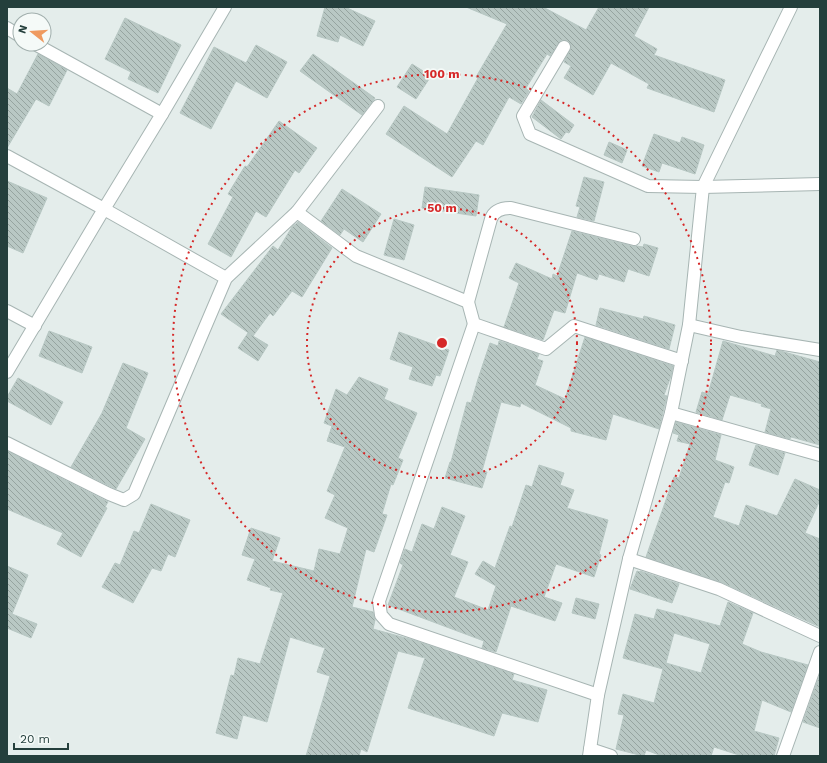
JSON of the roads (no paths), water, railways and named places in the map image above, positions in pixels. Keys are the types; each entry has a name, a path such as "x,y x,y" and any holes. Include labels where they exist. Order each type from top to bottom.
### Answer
{"street":[{"path":"7,372 225,7"},
{"path":"611,756 589,752 598,695 629,559 671,413 690,326 703,187 791,7"},
{"path":"564,47 523,116 530,134 648,186 703,187 820,184"},
{"path":"50,52 162,114"},
{"path":"7,443 109,494 124,500 134,494 226,278 297,212 378,106"},
{"path":"7,156 226,278"},
{"path":"598,695 389,624 381,615 380,601 474,324 468,302 492,215 498,210 511,208 634,239"},
{"path":"297,212 356,256 468,302"},
{"path":"7,311 35,326"},
{"path":"474,324 546,349 574,326 682,361"},
{"path":"690,326 741,337 820,350"},
{"path":"671,413 820,455"},
{"path":"629,559 719,589 820,636"},
{"path":"783,756 820,652"}]}
